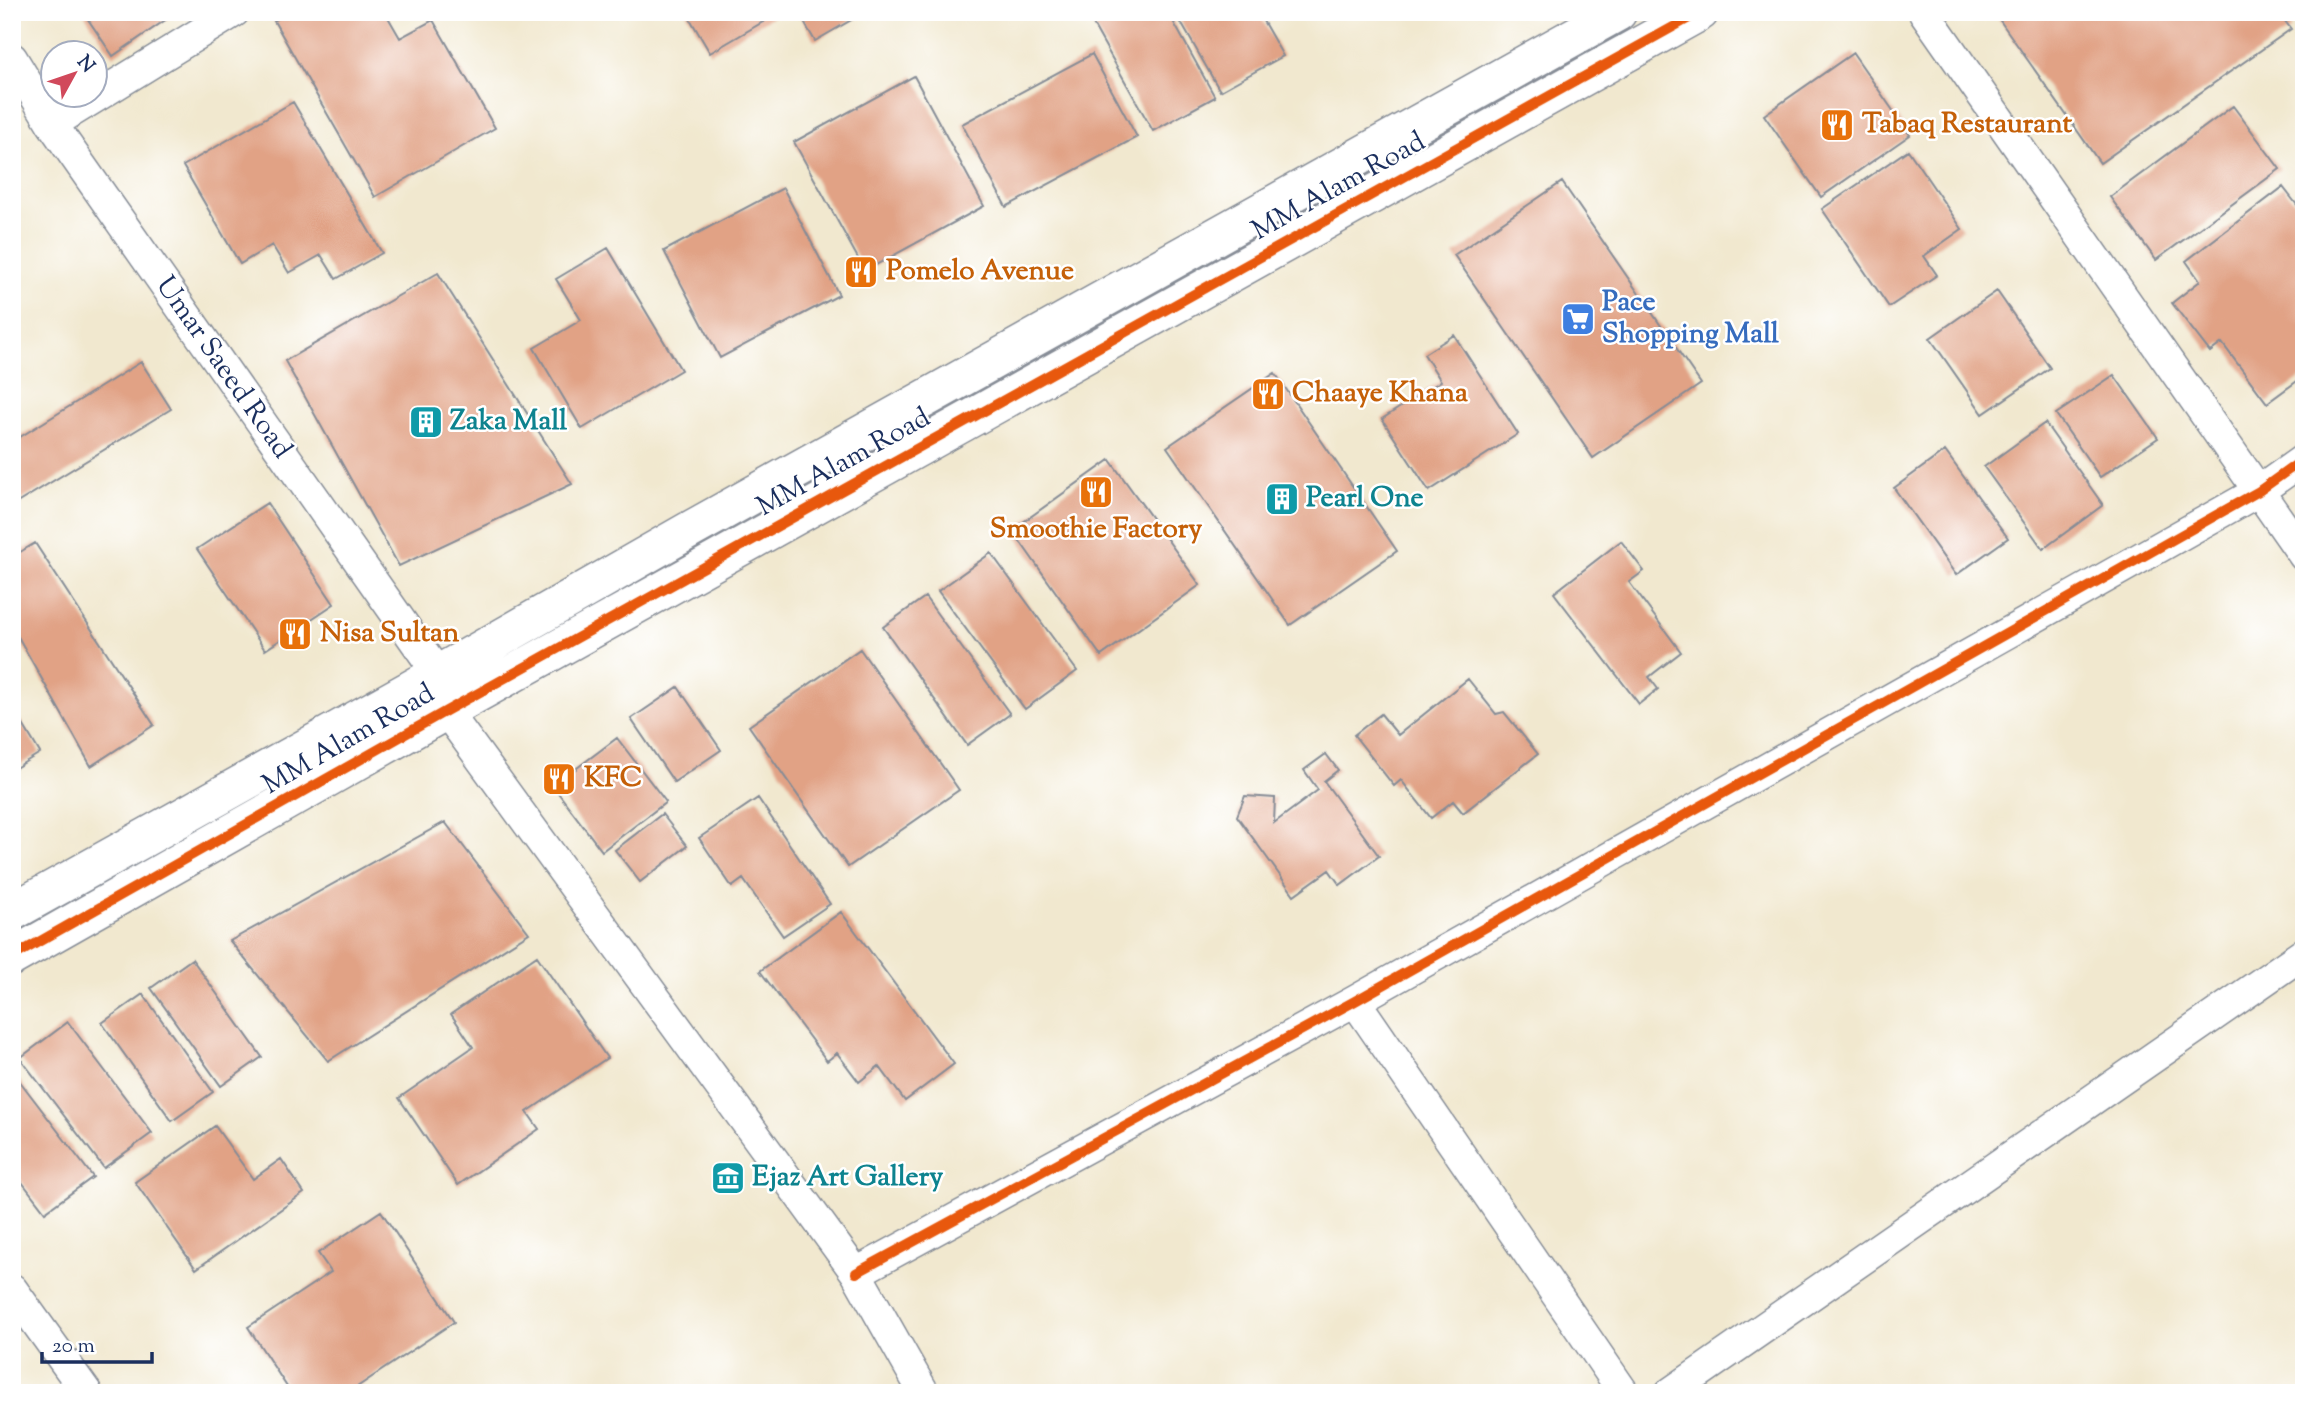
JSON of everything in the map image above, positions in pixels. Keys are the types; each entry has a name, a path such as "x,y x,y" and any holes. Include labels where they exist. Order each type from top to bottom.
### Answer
{"street":[{"path":"52,124 234,12"},
{"name":"MM Alam Road","path":"12,912 700,524 1618,12"},
{"name":"MM Alam Road","path":"12,957 446,710 1700,12"},
{"path":"1924,12 2304,556"},
{"name":"Umar Saeed Road","path":"12,58 52,124 438,674"},
{"path":"856,1273 1355,1000 2259,491 2304,459"},
{"path":"446,710 856,1273 924,1393"},
{"path":"1670,1393 2304,953"},
{"path":"1355,1000 1624,1393"},
{"path":"12,1289 87,1393"}],"building":[{"path":"83,12 177,12 113,56 108,49 108,38 101,38"},
{"path":"289,12 385,12 400,38 433,20 495,128 375,197 274,21"},
{"path":"686,12 780,12 710,53"},
{"path":"798,12 856,12 858,16 815,41"},
{"path":"1086,12 1168,12 1215,97 1153,131"},
{"path":"1175,12 1258,12 1283,56 1220,91"},
{"path":"1994,12 2278,12 2291,29 2100,163"},
{"name":"Tabaq Restaurant","path":"1853,53 1910,135 1821,197 1764,115"},
{"path":"1092,54 1137,137 1006,207 962,124"},
{"path":"914,76 984,206 865,271 794,142"},
{"path":"293,102 382,253 336,279 321,255 289,273 272,245 240,264 183,166"},
{"path":"2233,106 2280,169 2156,260 2110,197"},
{"path":"1908,150 1962,229 1924,256 1937,275 1889,307 1822,209"},
{"name":"Pace Shopping Mall","path":"1562,182 1701,384 1593,458 1454,255"},
{"path":"2283,187 2304,214 2304,376 2267,403 2222,343 2210,352 2172,303 2200,281 2186,261"},
{"path":"783,188 839,295 720,358 664,251"},
{"path":"608,248 681,370 582,429 534,348 581,320 556,279"},
{"name":"Zaka Mall","path":"438,273 572,484 399,566 285,361"},
{"path":"1997,291 2050,368 1983,414 1930,338"},
{"path":"1454,335 1518,434 1429,491 1382,419 1441,381 1424,354"},
{"path":"141,362 171,409 12,506 12,442"},
{"name":"Pearl One","path":"1275,373 1397,551 1290,625 1167,447"},
{"path":"2114,375 2158,438 2100,477 2056,414"},
{"path":"2045,423 2103,505 2043,549 1984,467"},
{"path":"1945,451 2008,538 1956,575 1894,488"},
{"path":"1110,460 1200,585 1101,656 1012,530"},
{"path":"267,503 334,604 265,650 197,549"},
{"path":"1621,541 1644,571 1629,582 1681,652 1649,677 1658,689 1639,704 1554,593"},
{"path":"35,543 154,725 91,766 12,626 12,557"},
{"path":"991,553 1077,671 1025,709 938,591"},
{"path":"925,597 1010,714 967,745 883,627"},
{"path":"860,649 959,790 848,867 749,726"},
{"path":"1468,679 1496,714 1504,712 1538,754 1463,813 1453,801 1431,818 1401,780 1394,786 1354,735 1381,714 1398,735"},
{"path":"678,687 721,750 674,782 631,719"},
{"path":"12,706 40,753 12,770"},
{"path":"617,738 666,802 602,851 553,786"},
{"path":"1326,754 1338,770 1324,781 1379,856 1340,885 1329,870 1294,895 1237,816 1245,796 1275,798 1274,823 1318,790 1304,770"},
{"path":"758,798 830,904 783,936 743,879 732,887 699,838"},
{"path":"662,814 687,846 640,882 615,850"},
{"path":"445,822 529,933 328,1061 230,941"},
{"path":"841,912 954,1064 905,1101 879,1066 859,1082 837,1053 827,1061 760,971"},
{"path":"537,956 607,1058 527,1112 539,1129 458,1185 399,1098 473,1047 451,1014"},
{"path":"192,959 262,1057 221,1086 151,988"},
{"path":"143,994 213,1092 172,1121 102,1023"},
{"path":"68,1022 152,1133 104,1168 20,1058"},
{"path":"12,1071 93,1177 45,1212 12,1169"},
{"path":"215,1126 253,1179 281,1159 304,1193 196,1269 135,1182"},
{"path":"381,1211 454,1322 348,1393 291,1393 248,1327 331,1272 318,1253"}],"cycle path":[{"path":"12,957 446,711 1700,12"},
{"path":"856,1273 1355,1001 2259,491 2304,459"}],"place":[{"name":"Tabaq Restaurant","path":"1837,125"},
{"name":"Pomelo Avenue","path":"861,272"},
{"name":"Pace Shopping Mall","path":"1578,319"},
{"name":"Chaaye Khana","path":"1268,394"},
{"name":"Zaka Mall","path":"426,422"},
{"name":"Smoothie Factory","path":"1096,492"},
{"name":"Pearl One","path":"1282,499"},
{"name":"Nisa Sultan","path":"295,634"},
{"name":"KFC","path":"559,779"},
{"name":"Ejaz Art Gallery","path":"728,1178"}]}
